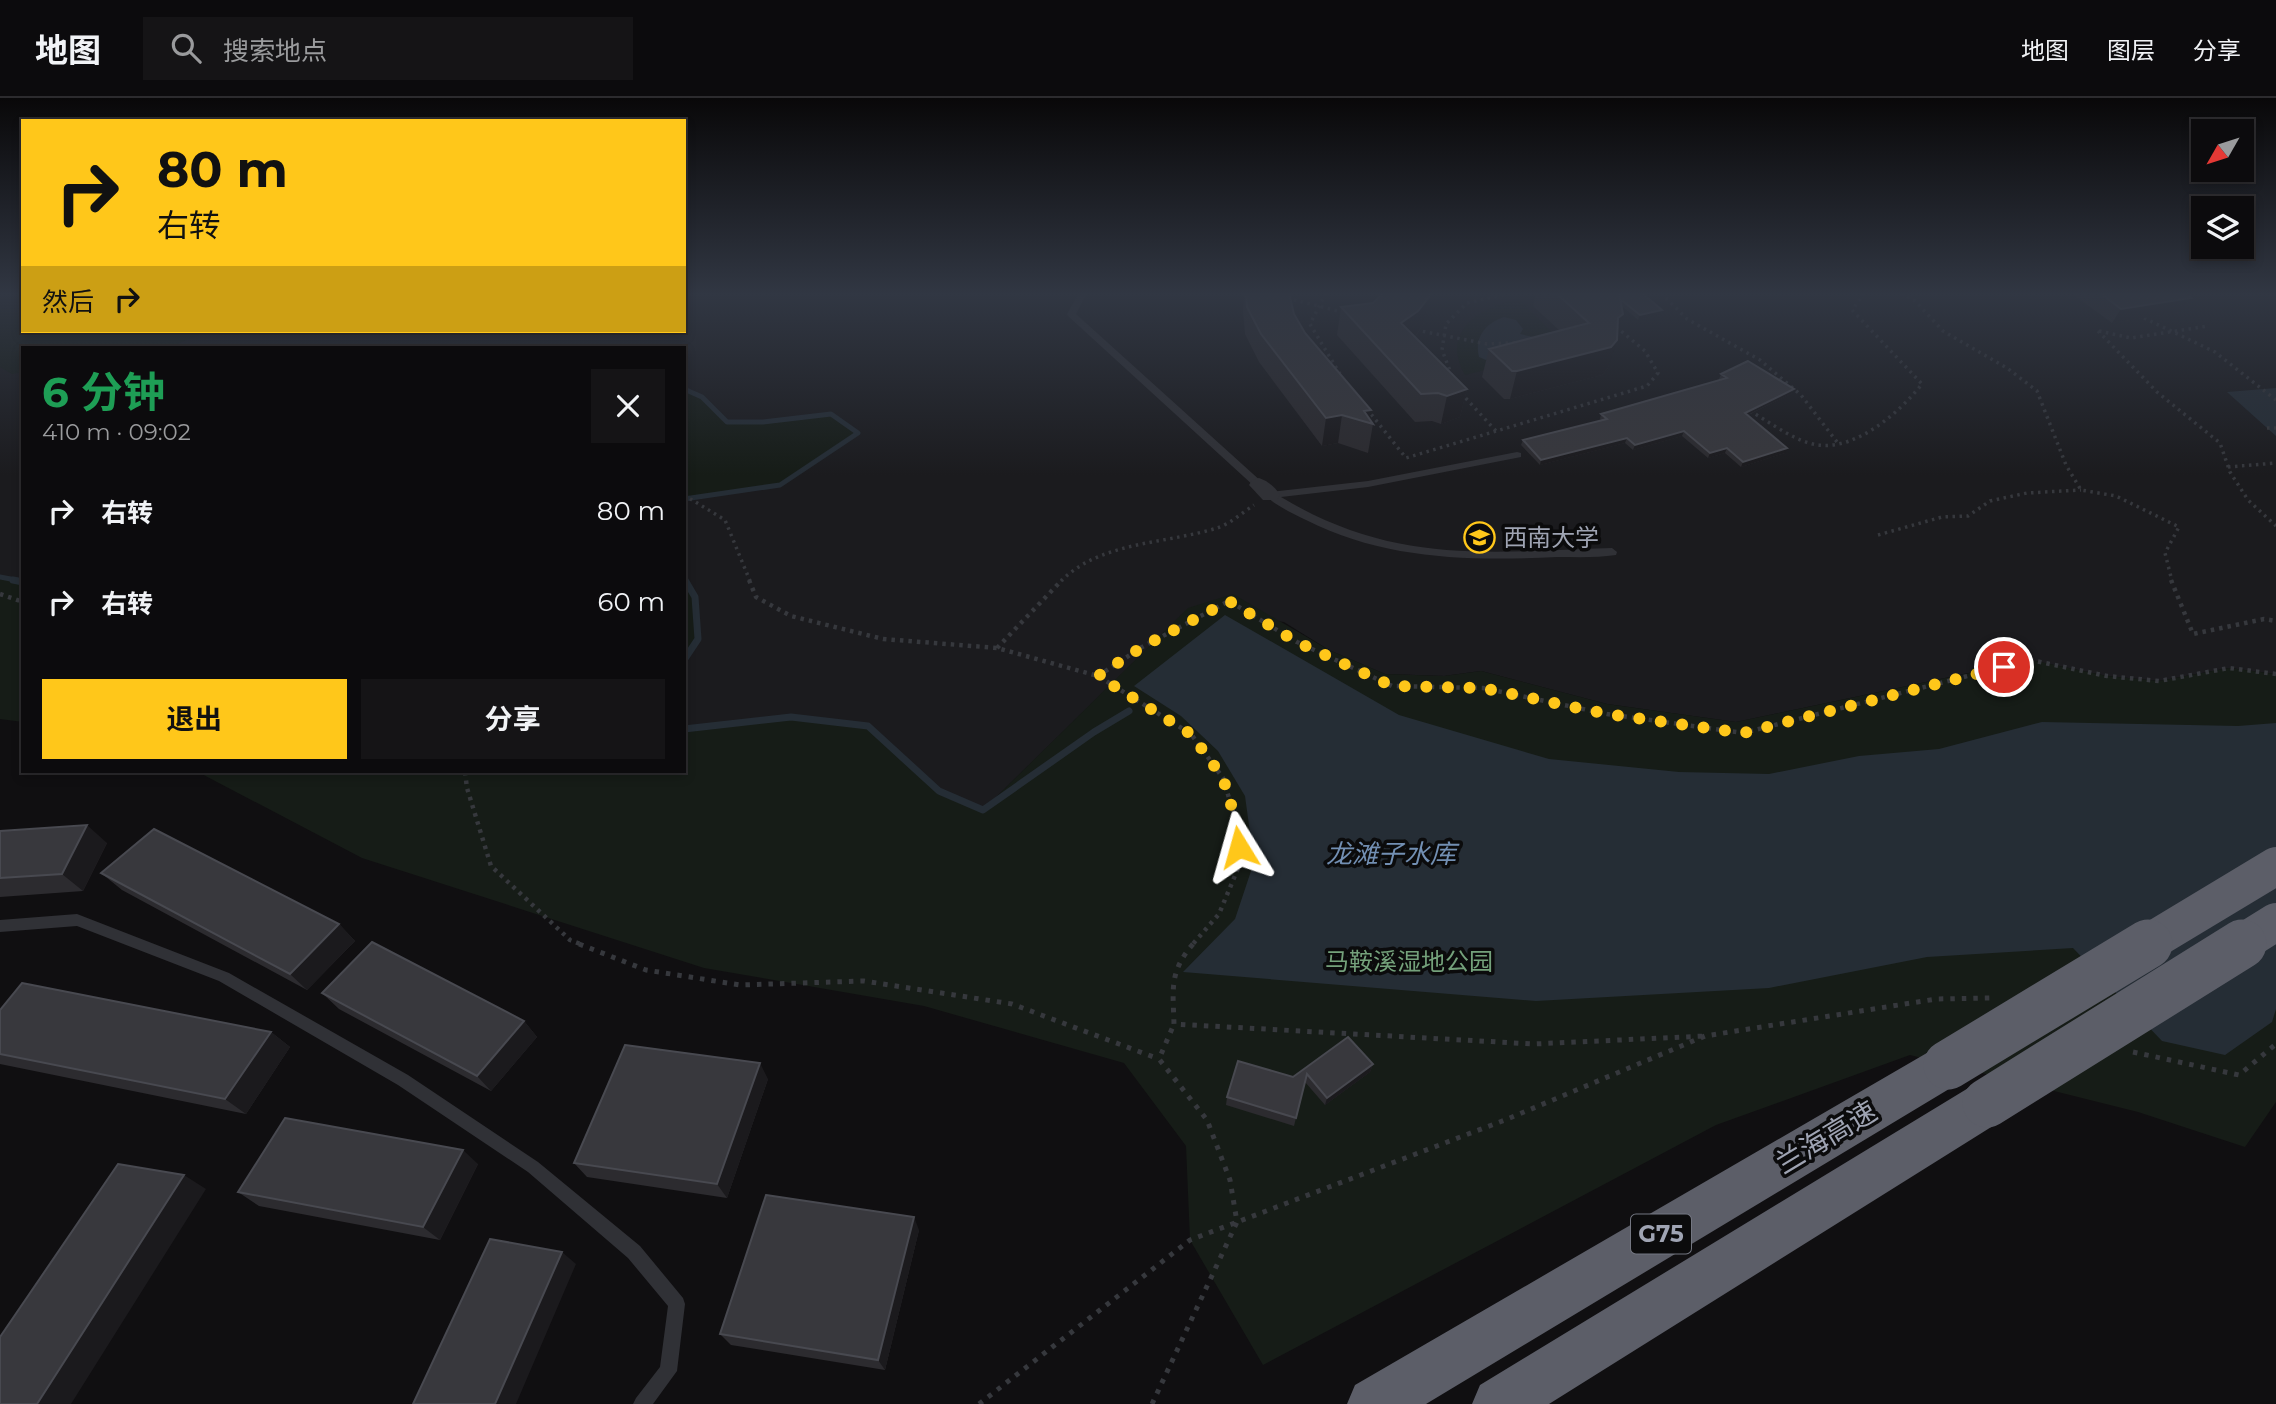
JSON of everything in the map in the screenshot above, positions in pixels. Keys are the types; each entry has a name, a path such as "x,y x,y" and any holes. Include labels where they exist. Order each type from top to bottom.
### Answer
{"highway":[{"name":"兰海高速","path":"1374,1404 1948,1065 2276,866"},
{"name":"G75","path":"1499,1404 2276,922"}],"lane":[{"path":"1114,354 1264,490 1295,510 1361,539 1398,548 1451,554 1612,552"},
{"path":"1264,490 1368,484 1517,455"},
{"path":"0,926 77,920 224,977 403,1080 533,1167 634,1252 677,1304 668,1371 642,1404"}],"path":[{"path":"1329,354 1343,377"},
{"path":"1443,354 1454,383 1496,431"},
{"path":"1366,408 1406,458 1647,386 1658,373 1647,354"},
{"path":"1749,354 1801,395 1837,442"},
{"path":"1739,405 1818,444 1857,438 1911,400 1922,384 1894,354"},
{"path":"1983,354 2037,391 2066,465 2081,491"},
{"path":"2120,354 2157,392 2220,443 2228,467 2248,500 2276,526"},
{"path":"2216,354 2242,369 2276,401"},
{"path":"2267,428 2276,428"},
{"path":"2228,467 2276,463"},
{"path":"997,648 1064,578 1092,560 1116,551 1220,527 1264,490"},
{"path":"1878,535 1942,517 1968,516 1990,501 2027,493 2081,491 2116,496 2179,527 2165,553 2172,583 2193,634 2264,619 2276,621"},
{"path":"686,496 725,520 756,597 791,616 883,639 997,648 1098,676 1191,734 1223,778 1238,828 1239,866 1219,914 1180,959 1173,977 1174,1024 1159,1059"},
{"path":"0,594 21,601"},
{"path":"1098,676 1142,647 1229,601 1297,642 1392,686 1483,688 1607,714 1743,733 2031,660 2107,676 2159,681 2229,668 2276,674"},
{"path":"465,773 467,788 491,866 570,940 646,970 740,985 864,981 1012,1004 1159,1059 1207,1120 1230,1180 1237,1222 1152,1404"},
{"path":"1174,1024 1534,1044 1705,1036 1936,999 2004,998"},
{"path":"978,1404 1190,1240 1454,1139 1705,1036"},
{"path":"2126,1050 2239,1075 2276,1044"}],"shaded area":[{"name":"西南大学","path":"0,354 21,354 21,582 0,577"},
{"name":"西南大学","path":"686,354 2276,354 2276,674 2229,668 2159,681 2107,676 2030,660 1736,722 1607,704 1481,671 1444,676 1385,674 1329,650 1284,622 1188,609 983,810 939,791 867,726 791,717 686,729 686,657 698,639 695,597 686,581 686,499 780,485 857,433 831,414 763,422 727,422 692,390 686,389"}],"green space":[{"path":"0,354 21,354 21,372 12,374 0,367"},
{"path":"1458,354 1549,354 1465,375"},
{"path":"686,389 697,393 727,422 763,422 831,414 858,433 780,485 686,499"},
{"path":"0,577 21,582 21,722 0,719"},
{"path":"686,581 695,597 698,639 686,657"},
{"name":"马鞍溪湿地公园","path":"1233,594 1329,650 1385,674 1444,676 1481,671 1607,704 1736,722 2031,660 2107,676 2159,681 2229,668 2276,674 2276,1102 2245,1147 2138,1112 1910,1055 1716,1125 1263,1365 1190,1240 1186,1146 1124,1063 924,1006 704,968 362,858 200,773 686,773 686,729 791,717 868,726 939,791 983,810 1188,608"}],"water":[{"path":"1479,354 1500,354 1486,360"},
{"path":"2276,388 2276,436 2227,392"},
{"name":"龙滩子水库","path":"1225,615 1399,715 1549,759 1679,772 1769,774 1859,756 1939,749 2042,722 2238,726 2276,723 2276,1009 2272,1022 2225,1055 2162,1041 2073,948 1927,957 1769,988 1536,1001 1183,972 1235,919 1254,862 1245,796 1218,751 1181,716 1134,686"}],"building":[{"path":"1276,354 1323,354 1371,410 1364,411 1373,424 1342,415 1326,418"},
{"path":"1384,354 1432,354 1467,389 1447,396 1438,393 1421,394"},
{"path":"1494,354 1584,354 1517,371 1512,371"},
{"path":"1748,361 1794,389 1745,413 1787,448 1743,462 1727,448 1710,453 1684,431 1635,445 1627,438 1541,460 1523,440 1607,419 1601,414 1727,378 1721,374"},
{"path":"87,825 62,874 0,878 0,831"},
{"path":"154,829 339,924 290,974 101,873"},
{"path":"372,942 524,1021 477,1076 322,993"},
{"path":"22,983 271,1032 225,1099 0,1054 0,1010"},
{"path":"1348,1037 1373,1064 1327,1098 1307,1074 1296,1118 1227,1097 1238,1061 1293,1077"},
{"path":"625,1045 760,1063 717,1184 574,1163"},
{"path":"285,1118 463,1150 423,1227 238,1192"},
{"path":"118,1164 184,1175 37,1404 0,1404 0,1337"},
{"path":"766,1195 914,1217 878,1360 720,1334"},
{"path":"490,1239 562,1252 495,1404 413,1404"}],"waterway":[{"path":"686,390 702,397 727,422 763,422 831,414 858,433 780,485 686,499"},
{"path":"0,577 21,581"},
{"path":"13,580 21,582"},
{"path":"686,582 695,597 698,639 686,657"},
{"path":"686,729 791,717 868,726 939,791 983,810 1094,732 1129,711"}],"place":[{"name":"西南大学","path":"1480,538"}],"route":[{"path":"1239,847 1238,828 1223,778 1191,734 1098,676 1142,647 1229,601 1297,642 1392,686 1483,688 1607,714 1743,733 2004,667"}]}
